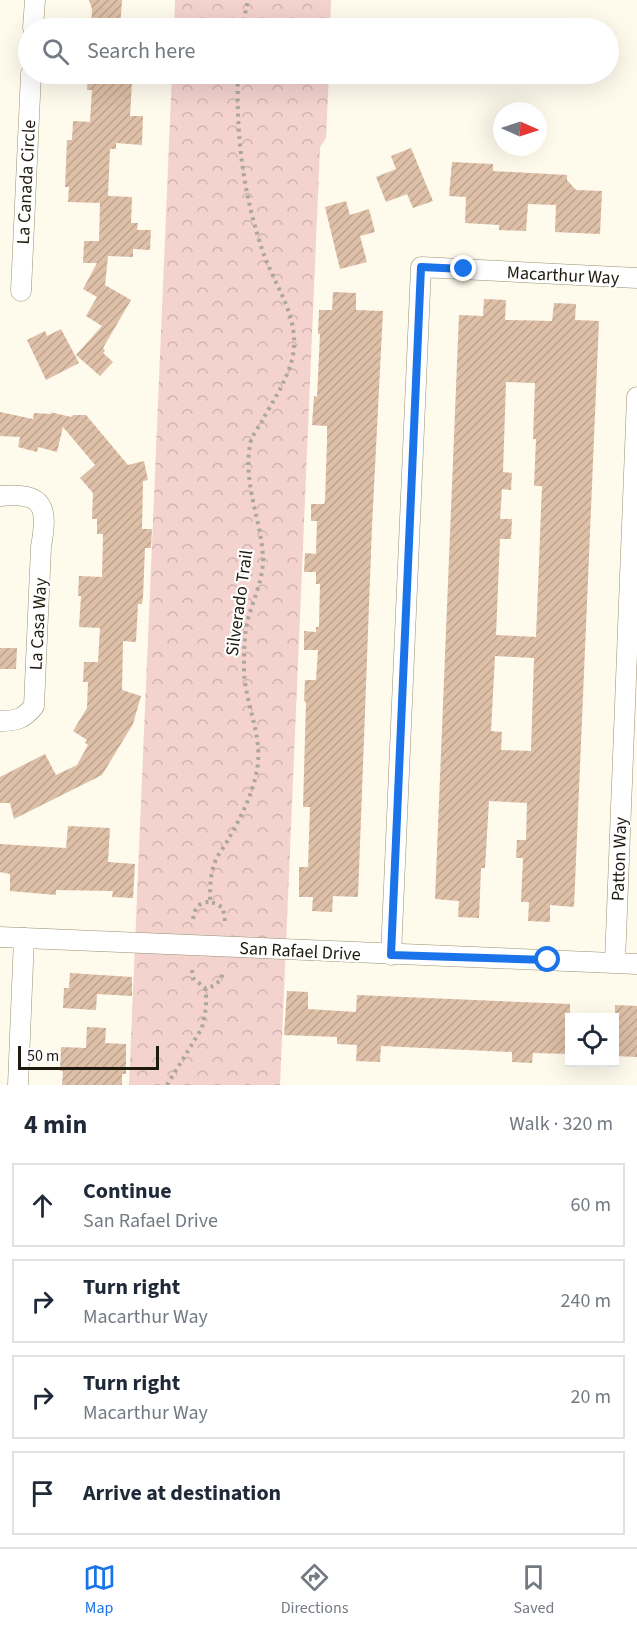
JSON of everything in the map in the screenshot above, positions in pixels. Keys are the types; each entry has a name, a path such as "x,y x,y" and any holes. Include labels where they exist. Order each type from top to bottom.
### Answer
{"street":[{"path":"34,18 35,0"},
{"name":"La Canada Circle","path":"21,291 31,84"},
{"name":"Macarthur Way","path":"391,955 421,267 637,278"},
{"name":"Patton Way","path":"615,962 637,397"},
{"name":"La Casa Way","path":"0,496 23,495 39,502 45,524 41,547 34,706 27,716 18,720 0,721"},
{"name":"San Rafael Drive","path":"0,937 637,964"},
{"path":"18,1085 24,938"}],"path":[{"path":"244,18 248,0"},
{"name":"Silverado Trail","path":"210,902 211,878 215,862 253,788 258,760 243,671 248,622 263,561 261,532 253,508 248,474 250,443 290,366 294,350 294,332 285,302 264,253 242,169 237,114 238,84"},
{"path":"193,919 199,905 203,902 210,902 223,908 225,921"},
{"path":"167,1085 202,1028 206,1008 206,989 193,978 192,970"},
{"path":"206,989 215,985 221,979 223,972"}],"green space":[{"path":"175,0 331,0 330,18 174,18"},
{"path":"172,84 329,84 326,138 320,147 280,1085 129,1085"}],"building":[{"path":"89,0 122,0 121,18 92,18"},
{"path":"87,84 132,84 130,116 143,116 142,145 116,143 116,149 110,149 108,196 132,197 131,223 138,223 137,230 151,230 150,250 133,249 133,257 108,256 105,285 131,300 103,348 105,351 103,353 113,362 100,376 76,355 102,326 86,316 97,297 83,289 97,263 83,263 84,241 99,241 100,203 68,202 69,187 65,187 67,140 72,140 73,121 90,122 92,90 87,90"},
{"path":"411,148 433,201 413,208 407,194 386,202 376,177 396,169 391,156"},
{"path":"452,162 493,164 493,171 567,175 567,180 576,190 602,191 600,234 555,232 556,205 528,204 526,231 499,230 499,225 465,223 466,197 449,196"},
{"path":"346,201 350,215 369,209 375,232 360,236 367,262 340,269 325,207"},
{"path":"333,292 356,293 356,310 383,311 372,526 358,897 333,896 332,912 312,911 313,897 299,897 299,867 308,867 310,807 303,807 305,680 316,680 318,650 304,650 304,631 316,632 316,627 319,627 320,584 316,584 316,572 304,572 305,553 316,554 317,521 311,521 311,504 324,504 325,502 327,440 327,426 312,425 314,396 317,397 319,310 332,310"},
{"path":"484,299 506,300 505,320 552,321 554,303 576,304 575,320 599,321 574,907 550,905 550,922 528,921 529,902 521,902 523,858 516,858 517,840 526,840 527,803 489,801 485,868 481,868 479,918 458,917 459,901 435,899 459,315 483,316","holes":["506,382 535,383 534,486 542,486 536,637 496,635 500,539 511,539 512,519 500,519 502,489 511,490 512,473 503,472","495,656 534,658 531,751 501,750 502,732 491,731"]},
{"path":"61,329 79,363 46,380 27,340 45,331 47,336"},
{"path":"0,412 33,419 34,413 52,414 50,412 71,417 86,415 128,465 144,461 148,480 143,481 142,529 152,529 151,548 145,548 143,597 142,604 138,604 136,642 123,641 122,690 141,696 133,724 102,775 14,819 10,803 0,803 0,777 45,754 56,775 77,765 88,745 85,743 87,740 73,731 87,708 88,682 83,682 84,662 98,662 100,628 79,627 81,596 78,596 79,576 102,577 103,534 97,534 97,519 92,519 93,493 80,478 95,465 63,427 57,452 38,447 37,452 18,447 20,437 0,436"},
{"path":"0,648 17,648 16,669 0,669"},
{"path":"68,826 110,828 108,862 135,864 133,898 112,897 113,891 56,890 56,895 10,891 10,874 0,872 0,844 66,848"},
{"path":"70,973 132,977 132,996 97,994 96,1010 63,1008 64,988 69,988"},
{"path":"287,991 308,992 308,1009 356,1012 357,995 570,1004 570,1013 565,1013 565,1054 533,1053 532,1063 512,1062 512,1052 381,1046 380,1062 356,1061 357,1045 337,1044 337,1037 284,1035"},
{"path":"615,1005 637,1006 637,1057 619,1056 619,1013 615,1013"},
{"path":"87,1027 106,1028 105,1043 126,1044 126,1074 122,1074 122,1085 62,1085 61,1047 86,1048"}],"route":[{"path":"464,269 421,267 391,955 548,960"}]}
